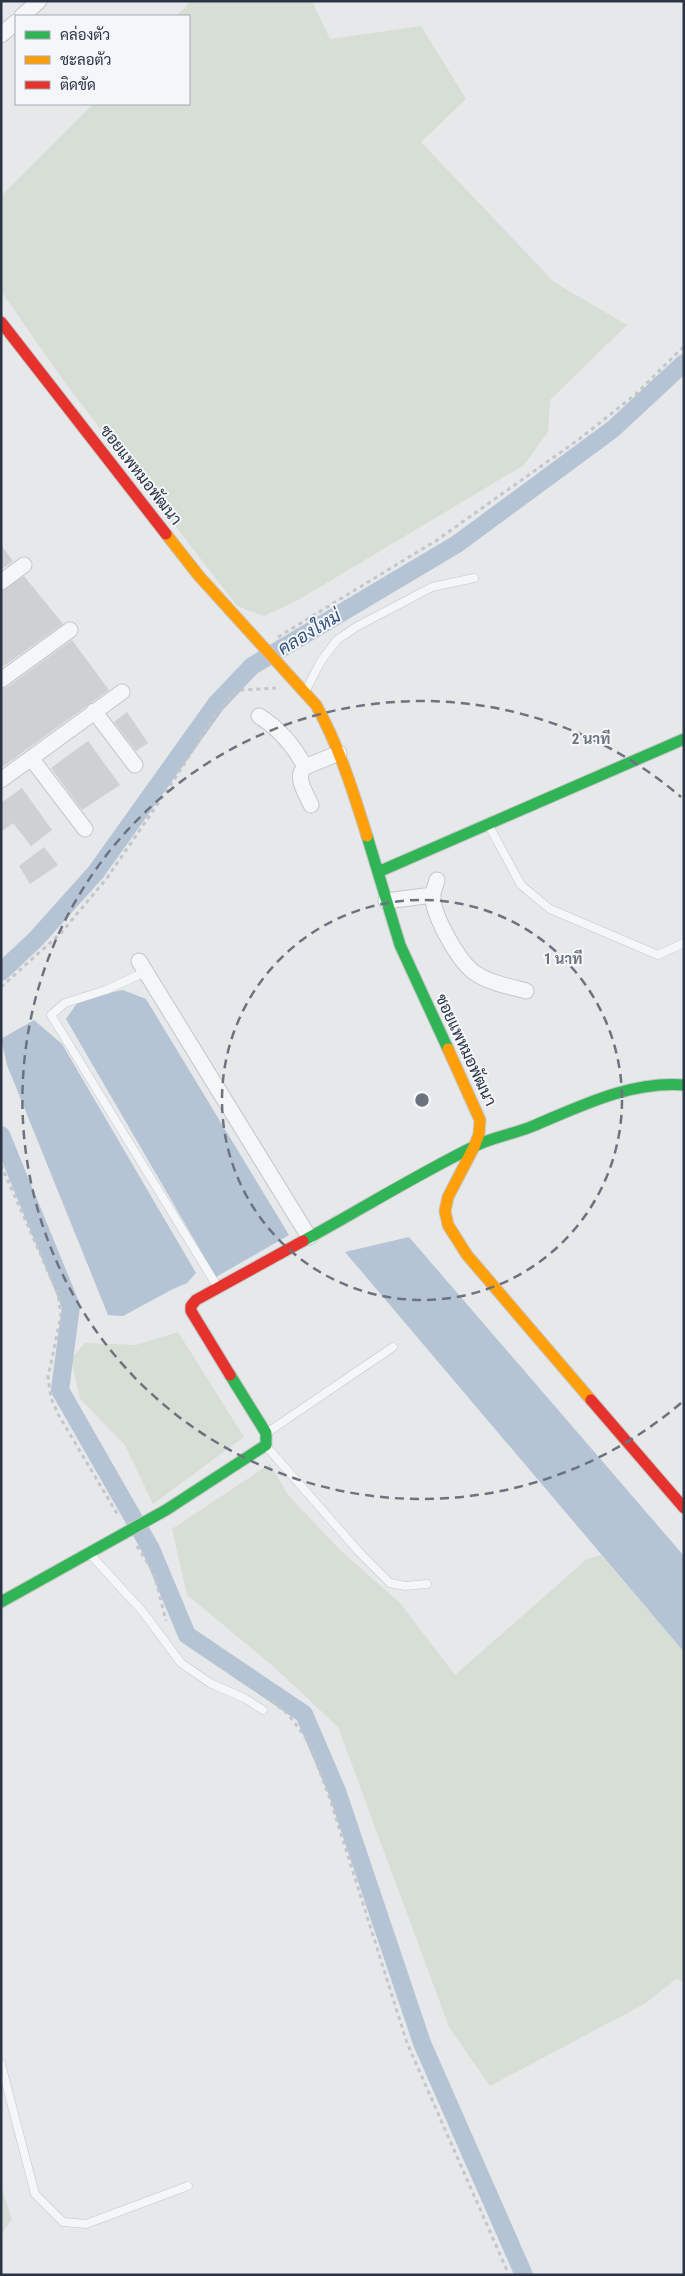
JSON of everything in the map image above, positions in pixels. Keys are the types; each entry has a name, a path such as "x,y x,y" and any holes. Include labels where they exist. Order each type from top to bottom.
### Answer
{"street":[{"path":"23,15 39,1"},
{"path":"1,35 15,23"},
{"name":"ซอยแพหมอพัฒนา","path":"1,322 6,336 199,576 316,704 339,753 400,945 480,1120 476,1145 454,1182 448,1201 448,1225 467,1255 684,1508"},
{"path":"1,582 24,565"},
{"path":"1,680 70,630"},
{"path":"1,780 122,692"},
{"path":"94,711 135,765"},
{"path":"259,716 285,737 295,749 305,767"},
{"path":"378,872 684,739"},
{"path":"311,804 299,777 301,771 305,767 339,753"},
{"path":"31,758 85,829"},
{"path":"437,880 433,895 436,914 462,959 470,968 492,982 526,991"},
{"path":"387,905 433,895"},
{"path":"142,967 309,1237"},
{"path":"1,1602 166,1510 266,1445 266,1433 191,1311 196,1300 476,1145 515,1134 578,1106 647,1084 684,1085"}],"lane":[{"path":"302,690 338,640 356,627 432,587 474,578"},
{"path":"488,824 520,885 550,909 658,955 684,943"},
{"path":"142,967 90,996 64,1003 51,1016 218,1288"},
{"path":"266,1433 393,1347"},
{"path":"266,1445 360,1553 390,1583 405,1586 428,1584"},
{"path":"88,1553 144,1612 181,1663 210,1683 246,1699 263,1710"},
{"path":"1,2064 35,2194 63,2222 86,2224 188,2186"}],"path":[{"path":"275,639 437,540 578,440 636,394 684,346"},
{"path":"1,987 61,933 107,878 169,788 214,716 234,693 242,690 302,690"}],"shaded area":[{"path":"191,1 312,1 330,39 421,26 466,99 421,142 554,282 627,325 550,400 548,432 524,465 298,600 264,616 237,606 63,380 1,291 1,196 92,105 190,105 190,15 177,15"},
{"path":"178,1332 244,1437 153,1504 125,1445 80,1399 71,1359 85,1343 136,1345"},
{"path":"270,1464 288,1495 341,1551 400,1603 455,1675 587,1559 601,1555 684,1652 684,1982 676,1979 646,2003 490,2086 449,2027 338,1727 273,1666 187,1595 172,1529"},
{"path":"1,2187 12,2219 1,2235"}],"water":[{"path":"123,990 146,999 289,1235 216,1277 66,1019 80,999"},
{"path":"34,1020 62,1044 196,1273 187,1283 123,1316 108,1315 7,1065 1,1039"},
{"path":"409,1237 684,1556 684,1652 345,1252"}],"building":[{"path":"1,545 13,561 1,570"},
{"path":"24,576 63,624 1,668 1,591"},
{"path":"72,640 109,690 1,768 1,689 6,688"},
{"path":"127,712 148,743 136,751 114,722"},
{"path":"88,741 120,785 82,810 51,768"},
{"path":"22,788 52,830 31,846 13,823 1,832 1,803"},
{"path":"44,847 58,865 30,884 19,866"}],"waterway":[{"name":"คลองใหม่","path":"1,972 36,939 96,872 216,704 252,666 457,544 613,429 684,363"},
{"path":"1,1135 71,1306 60,1390 151,1549 187,1635 304,1714 337,1791 422,2043 524,2275"}],"traffic: fast":[{"path":"378,872 684,739"},
{"path":"367,836 400,945 448,1049"},
{"path":"303,1241 431,1169 482,1143 526,1129 606,1096 644,1087 684,1085"},
{"path":"1,1602 166,1510 266,1445 266,1433 230,1375"}],"traffic: slow":[{"path":"166,534 199,576 316,705 339,753 367,836"},
{"path":"448,1049 480,1120 479,1134 474,1147 448,1197 445,1211 448,1225 467,1255 591,1400"}],"traffic: jam":[{"path":"1,322 166,534"},
{"path":"230,1375 191,1311 191,1306 196,1300 303,1241"},
{"path":"591,1400 684,1508"}]}
